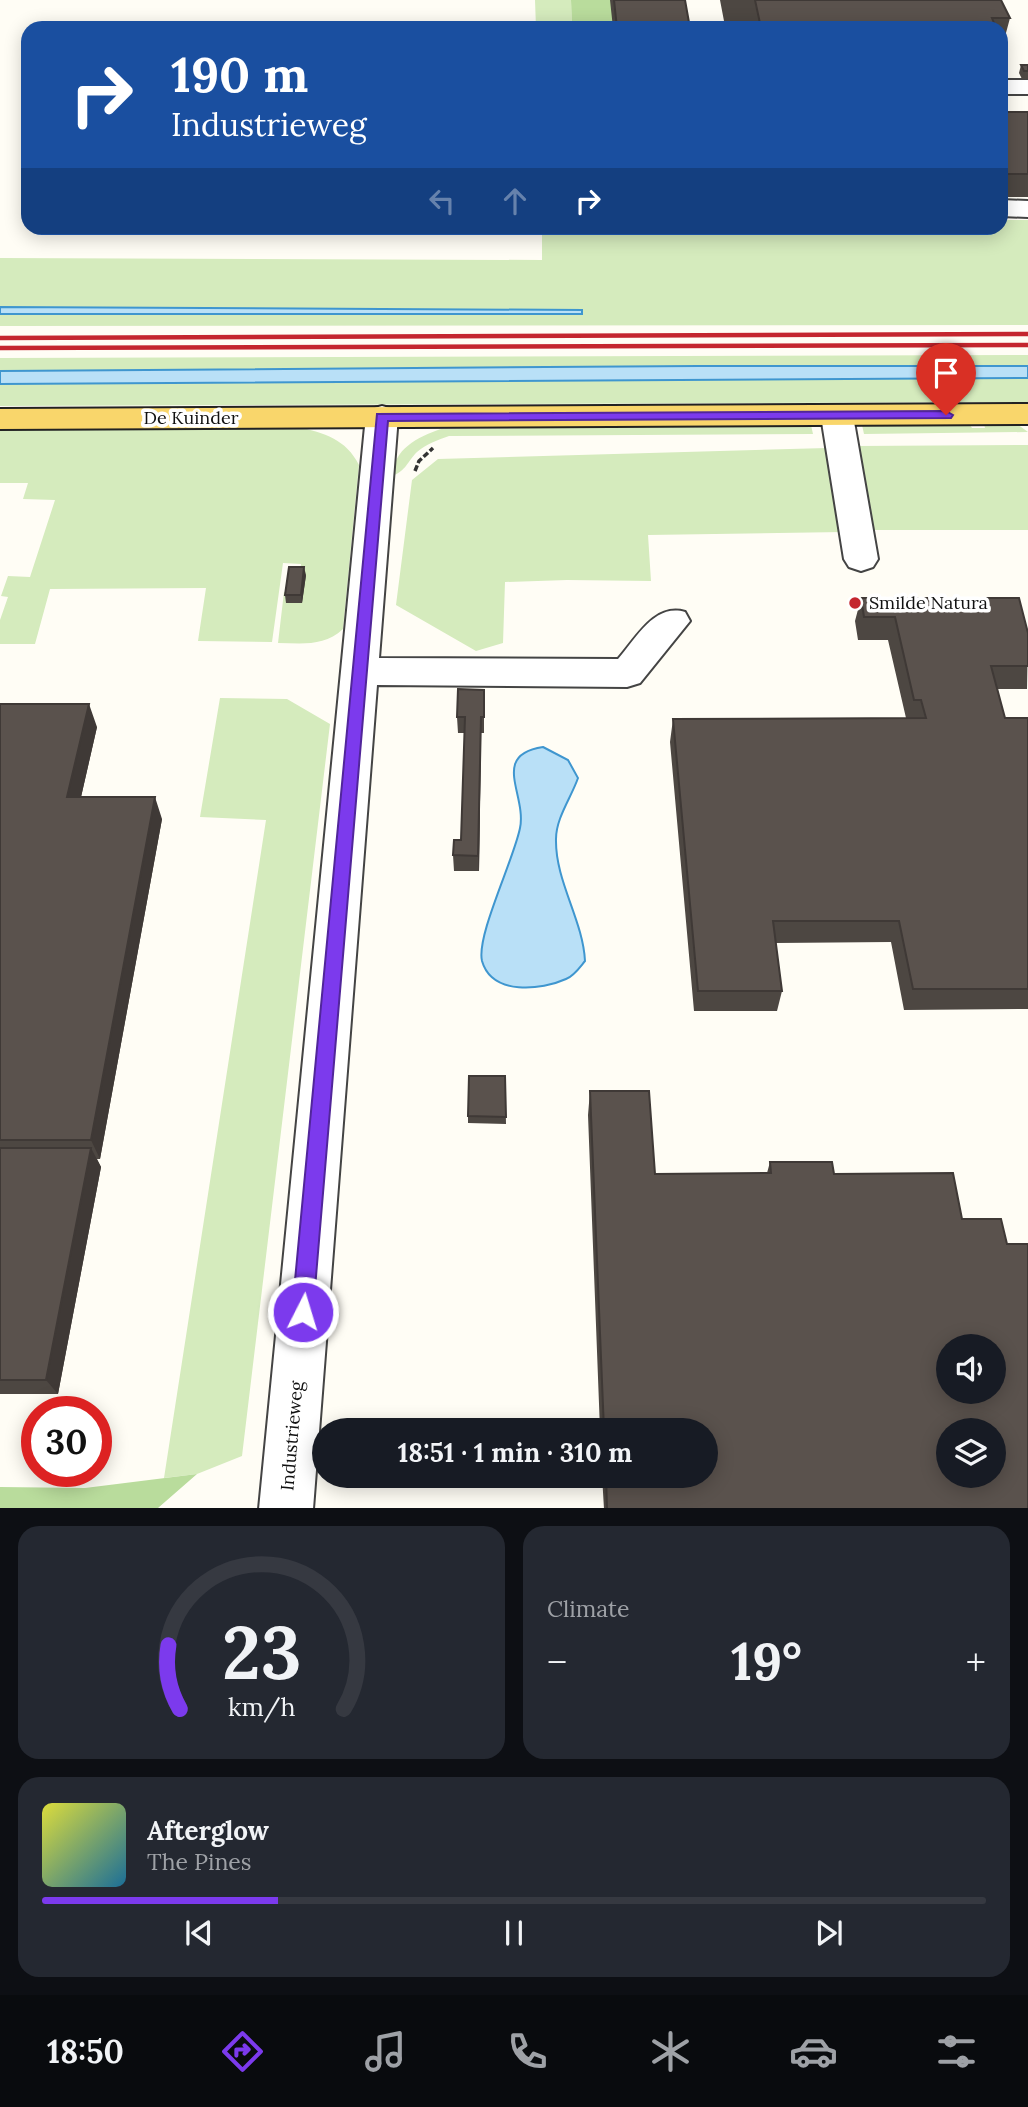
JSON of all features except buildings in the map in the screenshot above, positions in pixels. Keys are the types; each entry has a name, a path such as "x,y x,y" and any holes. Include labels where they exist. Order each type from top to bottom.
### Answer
{"main road":[{"path":"382,416 1028,414"},
{"name":"De Kuinder","path":"0,419 382,416"}],"street":[{"path":"1008,87 1028,87"},
{"path":"1008,208 1028,209"},
{"name":"Industrieweg","path":"286,1508 382,416"},
{"path":"837,416 861,559"},
{"path":"359,671 627,673 673,621"}],"green space":[{"path":"535,0 571,0 572,21 536,21"},
{"path":"571,0 613,0 616,21 572,21"},
{"path":"1008,220 1028,220 1028,325 0,326 0,314 582,313 581,310 0,307 0,258 542,260 542,235 1008,235"},
{"path":"1028,355 1028,366 0,371 0,358"},
{"path":"1028,378 1028,402 0,406 0,384"},
{"path":"969,424 972,428 985,428 984,424 1017,424 1028,432 864,434 862,425"},
{"path":"811,425 813,434 449,436 421,449 403,469 392,476 397,458 408,445 441,429"},
{"path":"298,427 333,438 348,449 359,465 343,629 336,635 312,643 278,643 284,592 298,592 301,564 283,563 272,642 198,641 206,588 50,589 35,644 0,644 0,620 8,597 1,596 8,576 30,577 55,500 23,499 28,483 0,483 0,428"},
{"path":"1028,445 1028,530 873,530 856,446"},
{"path":"827,448 843,532 648,535 651,581 505,582 503,643 476,651 396,605 412,480 438,459"},
{"path":"220,698 287,699 330,724 242,1456 197,1474 164,1478 266,820 200,817"},
{"path":"197,1474 158,1508 0,1508 0,1487 85,1488 112,1487 112,1485"}],"water":[{"path":"0,307 582,310 582,314 0,314"},
{"path":"1028,366 1028,378 0,384 0,371"},
{"path":"543,747 568,760 578,778 561,816 556,839 560,870 579,931 585,961 574,974 556,983 519,987 496,980 487,972 482,961 482,949 490,916 520,828 521,815 514,767 518,758 527,751"}],"railway":[{"path":"0,338 1028,334"},
{"path":"0,348 1028,345"}],"place":[{"name":"Smilde Natura","path":"855,603"}],"route":[{"path":"303,1312 382,416 946,415"}]}
